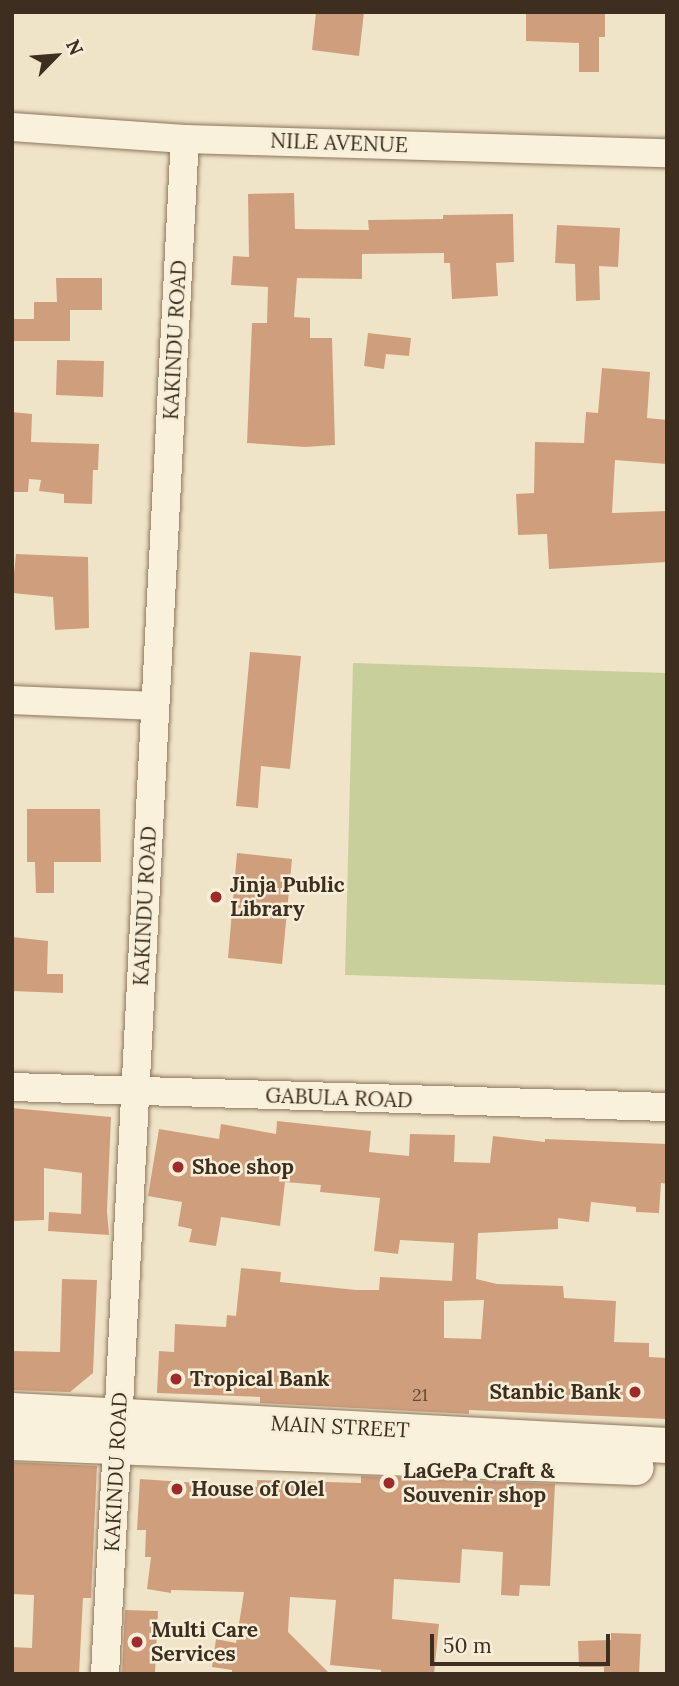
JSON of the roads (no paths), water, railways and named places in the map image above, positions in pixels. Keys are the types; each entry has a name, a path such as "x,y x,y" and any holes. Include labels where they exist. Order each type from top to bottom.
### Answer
{"street":[{"name":"NILE AVENUE","path":"12,127 185,139 667,153"},
{"name":"KAKINDU ROAD","path":"105,1674 185,139"},
{"path":"12,699 155,706"},
{"name":"GABULA ROAD","path":"12,1087 667,1107"},
{"name":"MAIN STREET","path":"12,1410 118,1431 667,1469"},
{"name":"MAIN STREET","path":"12,1442 118,1431 667,1445"}],"place":[{"name":"Jinja Public Library","path":"216,897"},
{"name":"Shoe shop","path":"178,1167"},
{"name":"Tropical Bank","path":"176,1379"},
{"name":"Stanbic Bank","path":"635,1392"},
{"name":"LaGePa Craft & Souvenir shop","path":"389,1483"},
{"name":"House of Olel","path":"177,1489"},
{"name":"Multi Care Services","path":"137,1642"}]}
